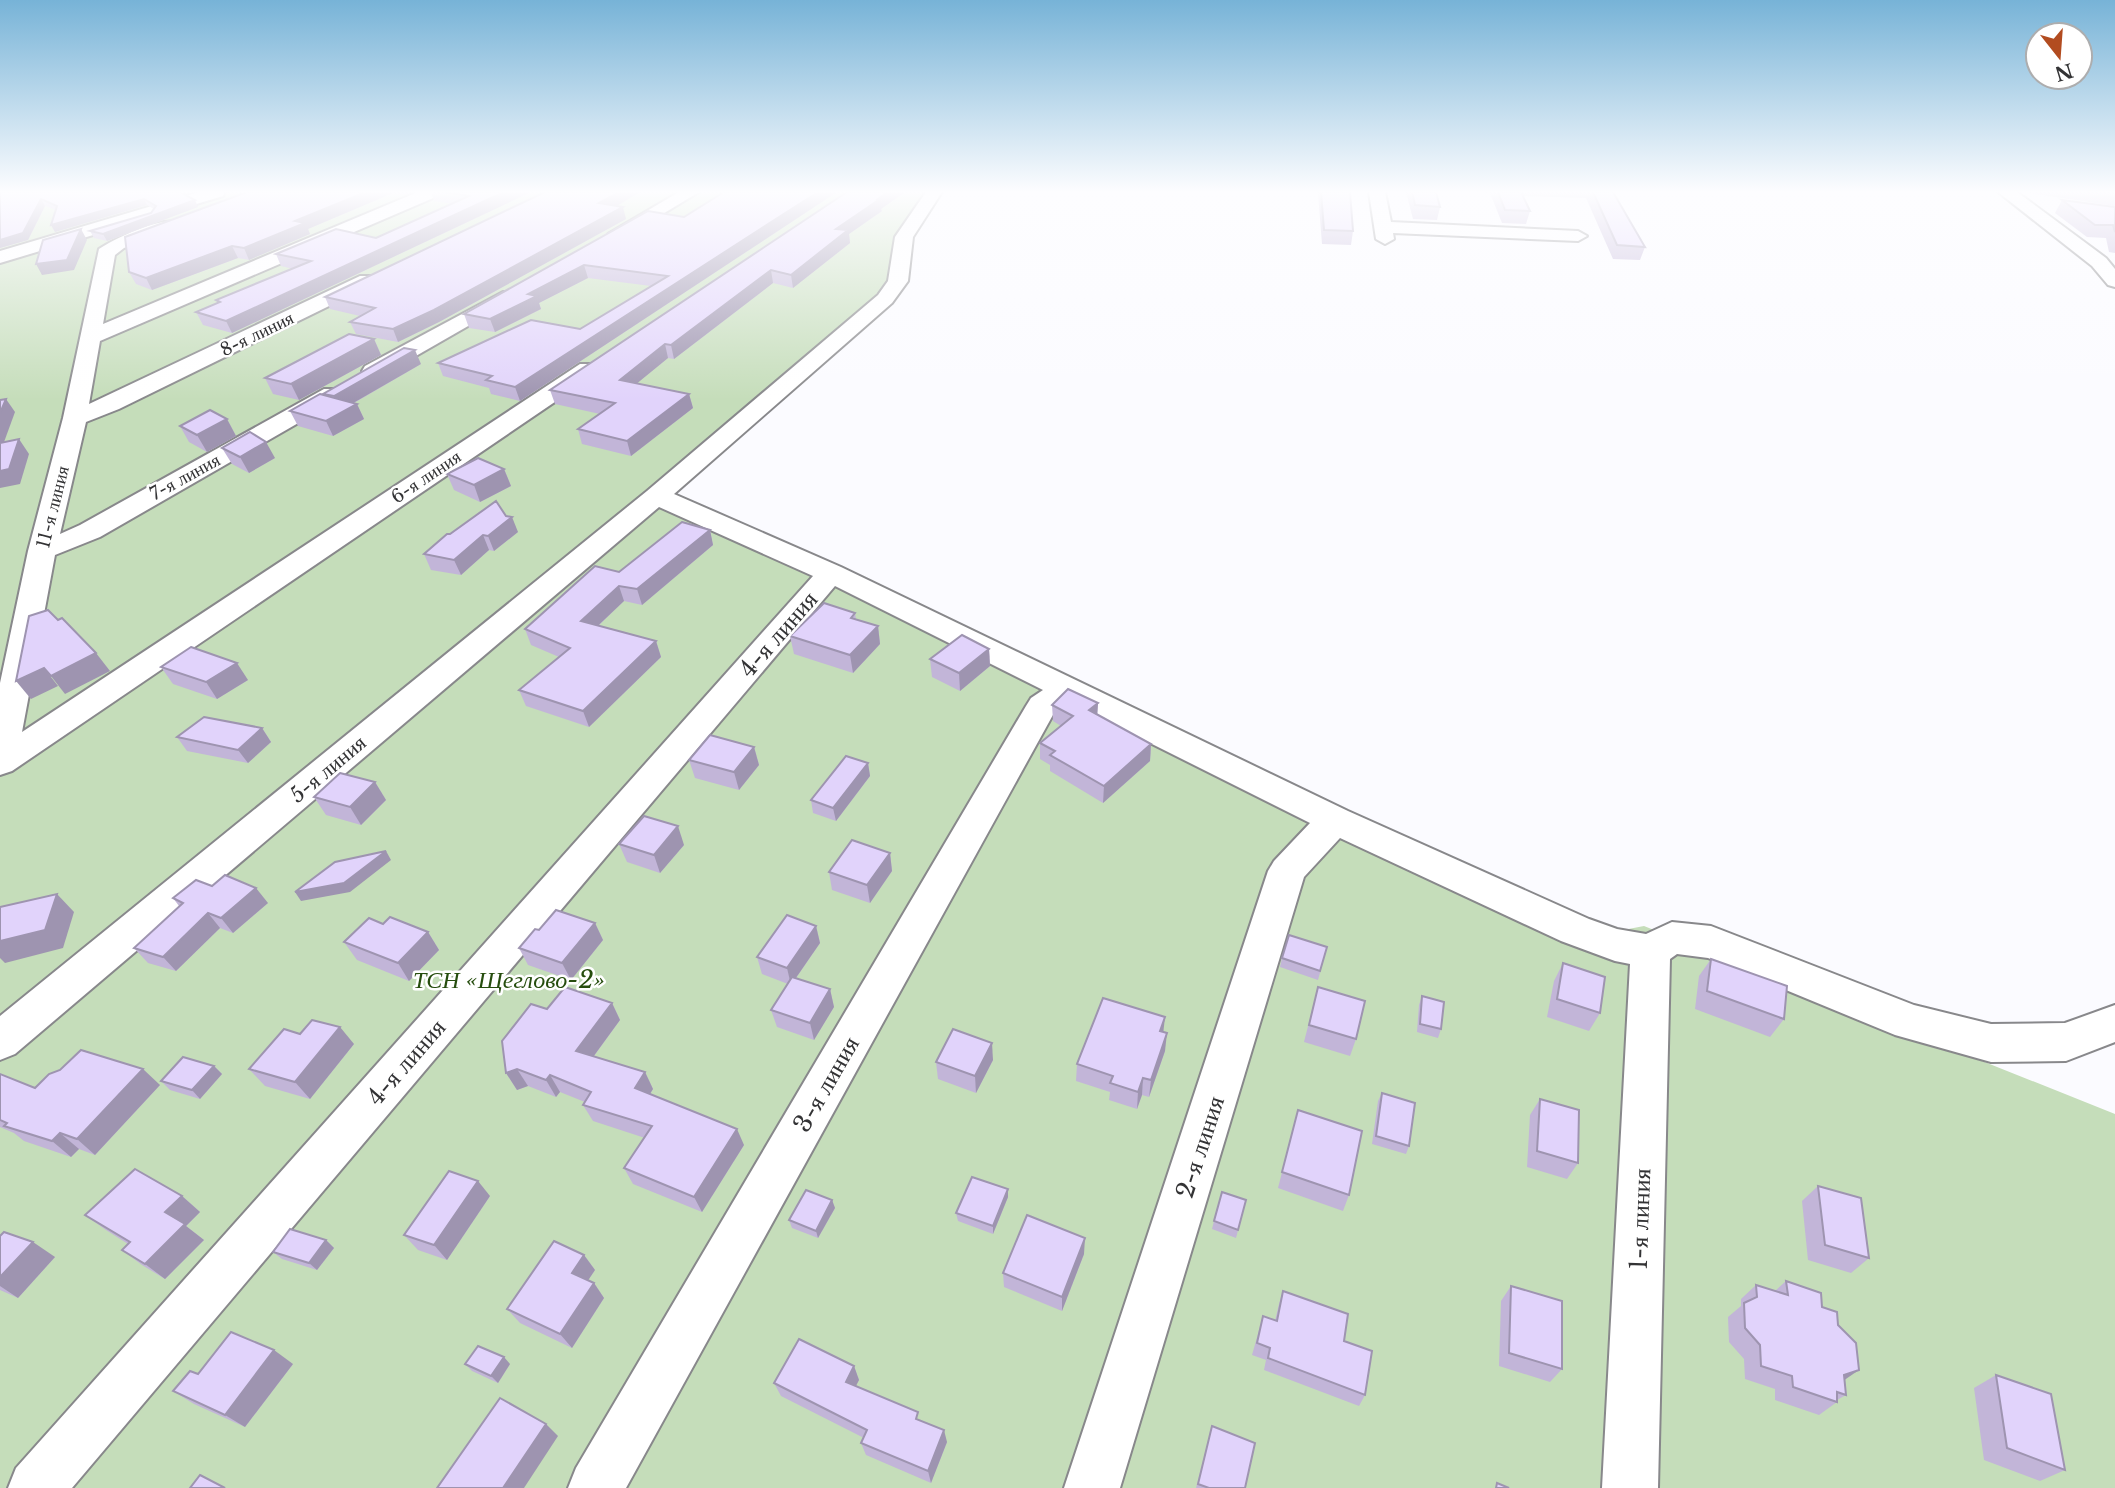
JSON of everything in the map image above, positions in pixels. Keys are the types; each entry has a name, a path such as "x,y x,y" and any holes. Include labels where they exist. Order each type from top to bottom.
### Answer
{"street":[{"name":"11-я линия","path":"0,762 42,551 75,418 104,261"},
{"path":"91,337 269,261"},
{"name":"5-я линия","path":"0,1041 656,496 885,299 898,281 901,261"},
{"path":"2098,261 2115,281"},
{"name":"8-я линия","path":"75,418 111,404 387,271"},
{"name":"7-я линия","path":"42,551 90,531 523,287"},
{"name":"6-я линия","path":"0,762 611,354"},
{"path":"656,496 831,573 1335,821 1575,930 1615,945 1650,951 1672,938 1711,942 1910,1022 1991,1043 2066,1042 2115,1023"},
{"name":"4-я линия","path":"36,1488 831,573"},
{"name":"3-я линия","path":"596,1488 1042,706 1065,689"},
{"name":"2-я линия","path":"1092,1488 1287,871 1335,821"},
{"name":"1-я линия","path":"1630,1488 1650,951"}],"green space":[{"name":"ТСН «Щеглово-2»","path":"0,261 894,261 891,280 879,298 654,488 1338,813 1613,932 1644,926 2115,1114 2115,1488 0,1488"}],"building":[{"path":"128,261 191,261 146,278 129,272"},
{"path":"310,261 354,261 226,321 196,312 220,302 216,300"},
{"path":"400,261 523,261 393,329 350,322 375,308 325,297"},
{"path":"558,261 710,261 515,387 486,380 492,376 438,363 531,320 580,329 668,276 584,265 528,294 537,296 490,319 464,314"},
{"path":"743,261 808,261 791,275 771,270 671,345 665,344 620,380 689,394 627,441 578,429 615,403 550,390"},
{"path":"349,334 374,339 291,384 265,378"},
{"path":"404,348 415,350 334,396 323,394"},
{"path":"320,394 357,404 326,421 290,411"},
{"path":"6,399 0,413 0,400"},
{"path":"210,410 227,419 197,435 180,426"},
{"path":"250,432 266,442 240,457 222,448"},
{"path":"19,439 9,469 0,471 0,443"},
{"path":"478,458 504,469 474,485 447,474"},
{"path":"496,501 506,516 512,517 488,536 483,535 454,560 424,554 447,534"},
{"path":"682,522 710,530 637,589 619,586 581,621 656,641 583,711 519,690 570,648 525,629 595,566 619,572"},
{"path":"824,603 855,613 851,618 878,626 850,655 790,636"},
{"path":"48,610 58,620 62,618 96,653 51,676 44,668 16,681 29,616"},
{"path":"962,635 989,649 959,673 930,659"},
{"path":"191,647 237,663 206,682 161,667"},
{"path":"1068,689 1098,703 1089,710 1151,744 1104,786 1050,755 1055,751 1040,743 1073,716 1052,705"},
{"path":"204,717 262,728 238,750 177,737"},
{"path":"710,735 754,747 734,772 689,760"},
{"path":"846,756 868,763 833,808 811,800"},
{"path":"340,773 375,782 350,807 314,797"},
{"path":"644,816 678,826 654,855 619,844"},
{"path":"852,840 890,853 867,885 829,872"},
{"path":"386,851 344,883 295,892 335,862"},
{"path":"225,875 256,888 221,918 208,913 163,957 134,948 183,903 173,898 196,880 212,886"},
{"path":"57,894 45,930 0,941 0,907"},
{"path":"556,910 595,923 562,963 519,948"},
{"path":"787,915 816,926 787,968 757,957"},
{"path":"390,917 428,932 398,963 344,942 369,918 383,924"},
{"path":"1289,935 1327,947 1320,971 1282,958"},
{"path":"1711,959 1787,986 1784,1019 1707,991"},
{"path":"1563,963 1605,977 1600,1013 1557,999"},
{"path":"792,977 830,989 810,1023 771,1010"},
{"path":"565,987 612,1003 576,1051 645,1072 635,1088 737,1129 694,1197 624,1168 652,1126 583,1105 591,1092 550,1075 546,1080 517,1069 506,1073 502,1041 531,1004 547,1009"},
{"path":"1318,987 1365,1001 1356,1039 1309,1025"},
{"path":"1422,996 1444,1002 1441,1029 1420,1024"},
{"path":"1103,998 1165,1017 1160,1031 1167,1033 1151,1080 1143,1078 1138,1092 1110,1083 1113,1076 1077,1064"},
{"path":"312,1020 340,1027 295,1082 249,1069 284,1029 300,1034"},
{"path":"953,1029 992,1043 975,1076 936,1062"},
{"path":"81,1050 143,1069 77,1139 60,1133 52,1141 4,1126 7,1123 0,1120 0,1074 35,1088"},
{"path":"183,1057 214,1066 192,1090 161,1081"},
{"path":"1382,1093 1415,1103 1409,1146 1376,1136"},
{"path":"1540,1099 1579,1110 1578,1163 1537,1151"},
{"path":"1298,1110 1362,1131 1349,1195 1282,1172"},
{"path":"135,1169 182,1196 165,1212 185,1224 145,1264 122,1250 130,1242 85,1215"},
{"path":"449,1171 478,1181 434,1245 404,1235"},
{"path":"972,1177 1008,1189 993,1226 956,1213"},
{"path":"1818,1186 1861,1198 1869,1258 1825,1245"},
{"path":"806,1190 832,1200 816,1231 789,1220"},
{"path":"1222,1192 1246,1200 1238,1230 1214,1221"},
{"path":"1027,1215 1085,1238 1062,1297 1003,1273"},
{"path":"290,1229 326,1240 309,1263 273,1252"},
{"path":"4,1232 33,1242 0,1277 0,1236"},
{"path":"554,1241 584,1255 572,1273 594,1283 560,1334 507,1309"},
{"path":"1786,1281 1821,1293 1822,1307 1837,1312 1838,1325 1856,1343 1859,1370 1844,1375 1846,1395 1837,1392 1837,1402 1793,1387 1792,1376 1761,1366 1760,1345 1745,1328 1744,1303 1757,1297 1756,1285 1788,1295"},
{"path":"1511,1286 1562,1301 1562,1369 1509,1353"},
{"path":"1283,1291 1348,1314 1344,1341 1372,1351 1365,1395 1268,1358 1270,1348 1257,1343 1263,1316 1277,1321"},
{"path":"231,1332 274,1350 225,1415 173,1391 190,1371 198,1374"},
{"path":"799,1339 854,1366 846,1382 918,1412 916,1419 944,1430 928,1471 861,1443 867,1430 774,1383"},
{"path":"478,1346 504,1357 491,1376 465,1364"},
{"path":"1996,1375 2051,1394 2065,1470 2007,1448"},
{"path":"500,1398 546,1424 503,1488 437,1488"},
{"path":"1212,1426 1255,1443 1245,1488 1209,1488 1198,1484"},
{"path":"200,1475 225,1488 190,1488"},
{"path":"1497,1483 1509,1488 1496,1488"}]}
